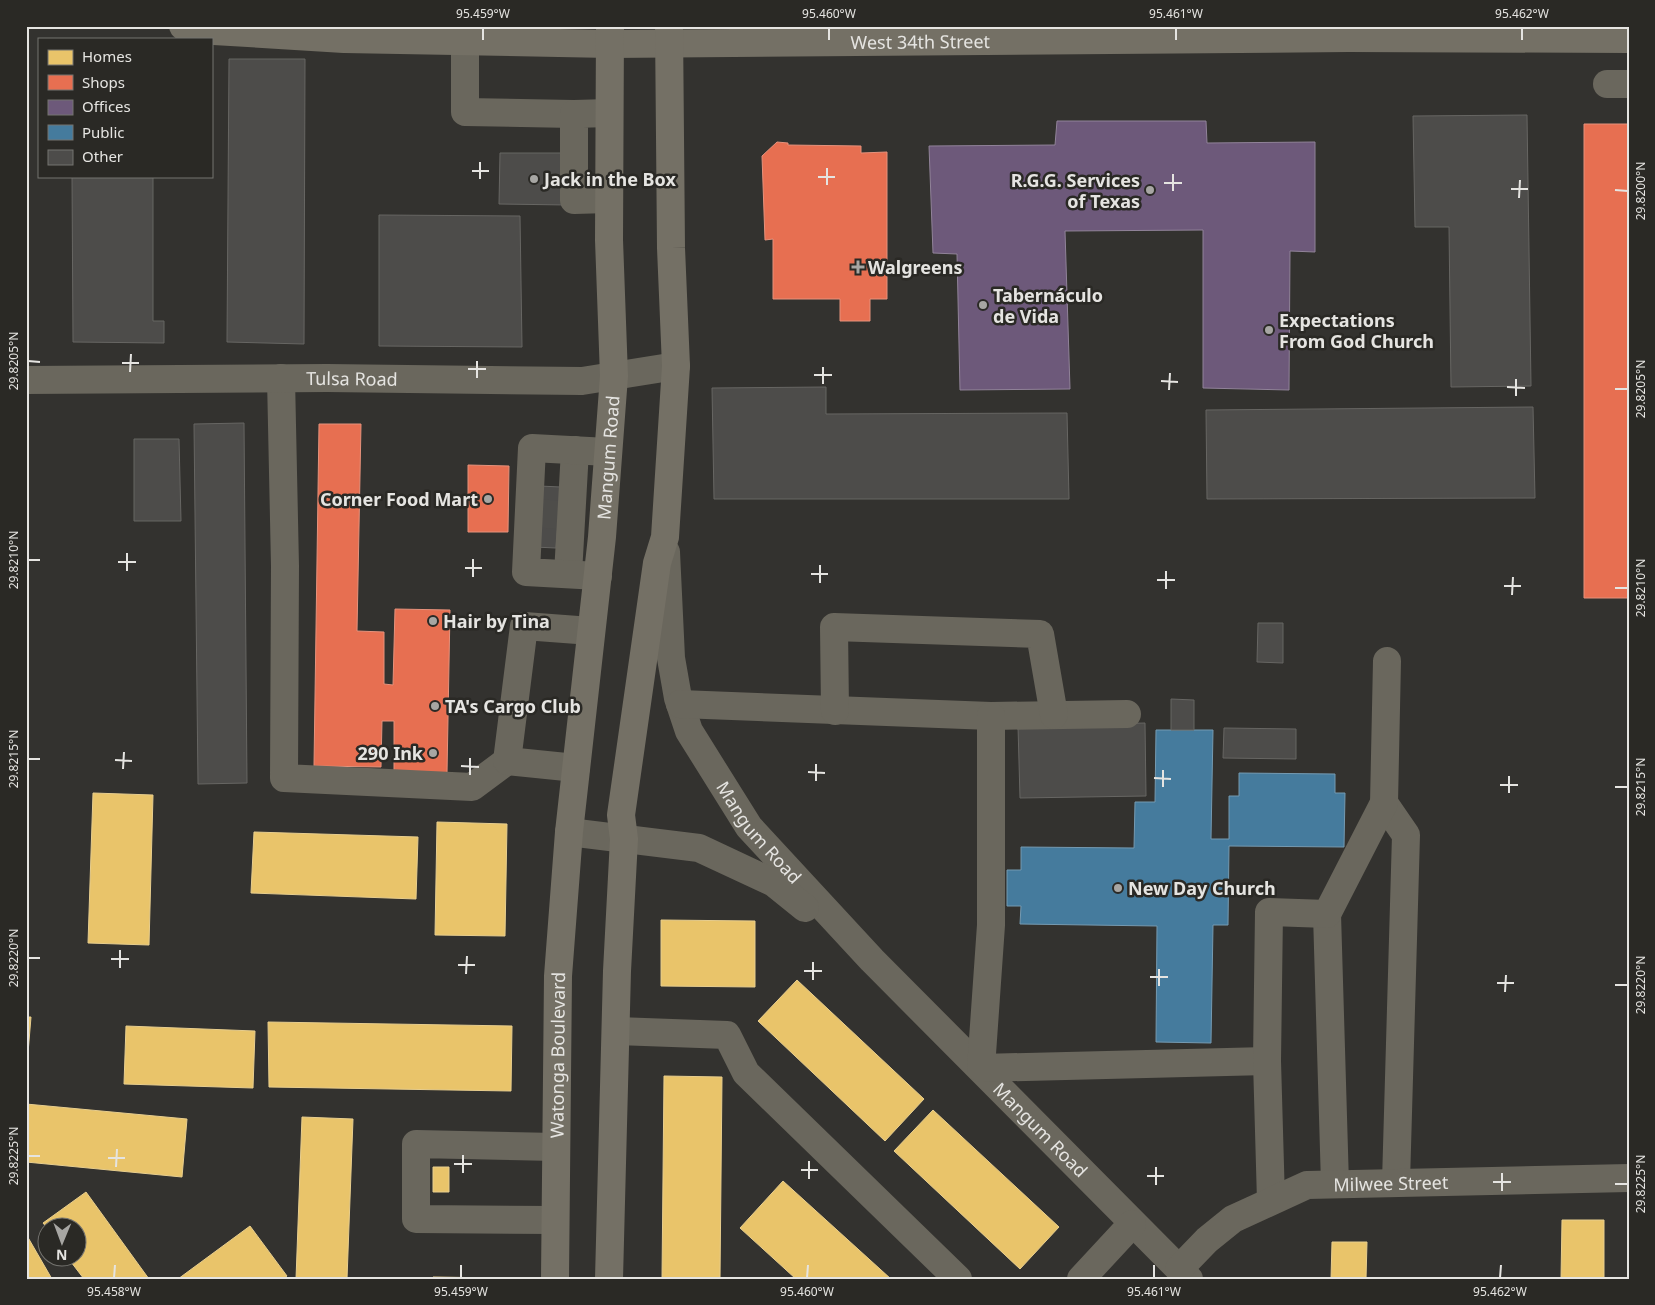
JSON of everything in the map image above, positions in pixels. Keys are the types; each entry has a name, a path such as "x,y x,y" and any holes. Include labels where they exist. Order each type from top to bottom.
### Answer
{"main road":[{"name":"West 34th Street","path":"182,26 344,39 464,40 610,35 1629,39"},
{"name":"Mangum Road","path":"568,832 598,576 614,376 609,199 610,35"},
{"name":"Mangum Road","path":"624,839 621,815 630,748 657,563 665,537 676,366 671,248 669,35"},
{"name":"Watonga Boulevard","path":"555,1279 558,976 568,832"},
{"path":"609,1279 617,1031 617,971 624,839"}],"street":[{"path":"464,40 465,112 609,113"},
{"path":"574,114 574,200 609,199"},
{"name":"Tulsa Road","path":"26,380 280,378 582,381 676,366"},
{"path":"280,378 284,566 284,778 472,787 507,761 576,768"},
{"path":"568,574 549,514 532,448 608,452"},
{"path":"575,450 526,572 598,576"},
{"name":"Mangum Road","path":"665,537 671,658 680,704 689,731 749,828 872,960 981,1068 1132,1224 1184,1274"},
{"path":"507,761 524,626 591,631"},
{"path":"835,711 834,628 1040,634 1054,715"},
{"path":"1335,1184 1327,914 1384,803 1387,661"},
{"path":"680,704 991,716 1127,714"},
{"path":"991,716 991,925 981,1068 1266,1061"},
{"path":"1384,803 1406,835 1396,1182"},
{"name":"Mangum Road","path":"568,832 698,848 774,883 872,960"},
{"path":"1271,1201 1266,1061 1269,912 1327,914"},
{"path":"617,1031 727,1035 746,1073 958,1279"},
{"path":"556,1147 416,1144 416,1219 556,1220"},
{"name":"Milwee Street","path":"1184,1274 1207,1240 1233,1219 1307,1185 1629,1178"},
{"path":"1081,1279 1132,1224"}],"building: Homes":[{"path":"93,793 153,795 149,945 88,943"},
{"path":"437,822 507,824 505,936 435,935"},
{"path":"254,832 418,837 416,899 251,893"},
{"path":"661,920 755,921 755,987 661,986"},
{"path":"797,980 924,1099 885,1141 758,1021"},
{"path":"26,1017 31,1017 26,1077"},
{"path":"268,1022 512,1026 511,1091 269,1087"},
{"path":"126,1026 255,1031 253,1088 124,1084"},
{"path":"664,1076 722,1077 720,1279 662,1279"},
{"path":"26,1104 187,1119 182,1177 26,1162"},
{"path":"933,1110 1059,1227 1020,1269 894,1151"},
{"path":"302,1117 353,1119 347,1279 296,1279"},
{"path":"433,1167 449,1167 449,1192 433,1192"},
{"path":"783,1181 891,1279 796,1279 740,1228"},
{"path":"86,1192 149,1279 84,1279 76,1268 88,1268 88,1218 50,1218"},
{"path":"1562,1220 1604,1220 1604,1279 1561,1279"},
{"path":"250,1226 287,1276 283,1279 178,1279"},
{"path":"26,1234 38,1255 38,1268 46,1268 52,1279 26,1279"},
{"path":"1332,1242 1367,1242 1366,1279 1331,1279"},
{"path":"433,1277 498,1278 498,1279 433,1279"}],"building: Shops":[{"path":"1584,124 1629,124 1629,598 1584,598"},
{"name":"Walgreens","path":"777,142 788,143 788,145 861,146 861,153 887,152 887,299 870,299 870,321 840,321 840,299 773,299 773,239 765,240 762,156"},
{"path":"319,424 361,424 357,631 384,632 384,684 393,685 395,609 450,610 447,773 394,772 394,721 382,721 381,767 314,766"},
{"name":"Corner Food Mart","path":"468,465 509,466 508,532 468,532"}],"building: Offices":[{"path":"1057,121 1206,121 1207,143 1315,142 1315,252 1290,251 1289,390 1203,388 1203,230 1065,231 1070,389 960,390 957,254 933,253 929,146 1055,145"}],"building: Public":[{"name":"New Day Church","path":"1156,730 1213,730 1211,839 1229,839 1229,796 1239,796 1239,773 1335,774 1335,793 1345,793 1344,847 1229,846 1228,925 1213,925 1211,1043 1156,1042 1157,926 1020,924 1021,906 1007,906 1007,870 1021,870 1021,847 1134,848 1135,802 1155,802"}],"building: Other":[{"path":"229,59 305,59 304,344 227,342"},
{"path":"1527,115 1531,386 1451,387 1449,227 1415,227 1413,116"},
{"name":"Jack in the Box","path":"500,153 568,153 567,205 499,204"},
{"path":"72,178 153,178 153,321 164,321 164,343 73,342"},
{"path":"379,215 520,216 522,347 379,346"},
{"path":"826,387 826,414 1067,413 1069,499 714,499 712,388"},
{"path":"1533,407 1535,498 1207,499 1206,410"},
{"path":"244,423 247,783 198,784 194,424"},
{"path":"134,439 179,439 181,521 134,521"},
{"path":"539,486 561,487 556,548 534,547"},
{"path":"1258,623 1283,623 1283,663 1257,662"},
{"path":"1171,699 1194,700 1194,730 1171,730"},
{"path":"1145,723 1146,796 1020,798 1018,726"},
{"path":"1224,728 1296,729 1296,759 1223,758"}],"tunnel":[{"path":"537,513 558,515"}],"place":[{"name":"Jack in the Box","path":"534,179"},
{"name":"R.G.G. Services of Texas","path":"1150,190"},
{"name":"Walgreens","path":"858,267"},
{"name":"Tabernáculo de Vida","path":"983,305"},
{"name":"Expectations From God Church","path":"1269,330"},
{"name":"Corner Food Mart","path":"488,499"},
{"name":"Hair by Tina","path":"433,621"},
{"name":"TA's Cargo Club","path":"435,706"},
{"name":"290 Ink","path":"433,753"},
{"name":"New Day Church","path":"1118,888"}]}
